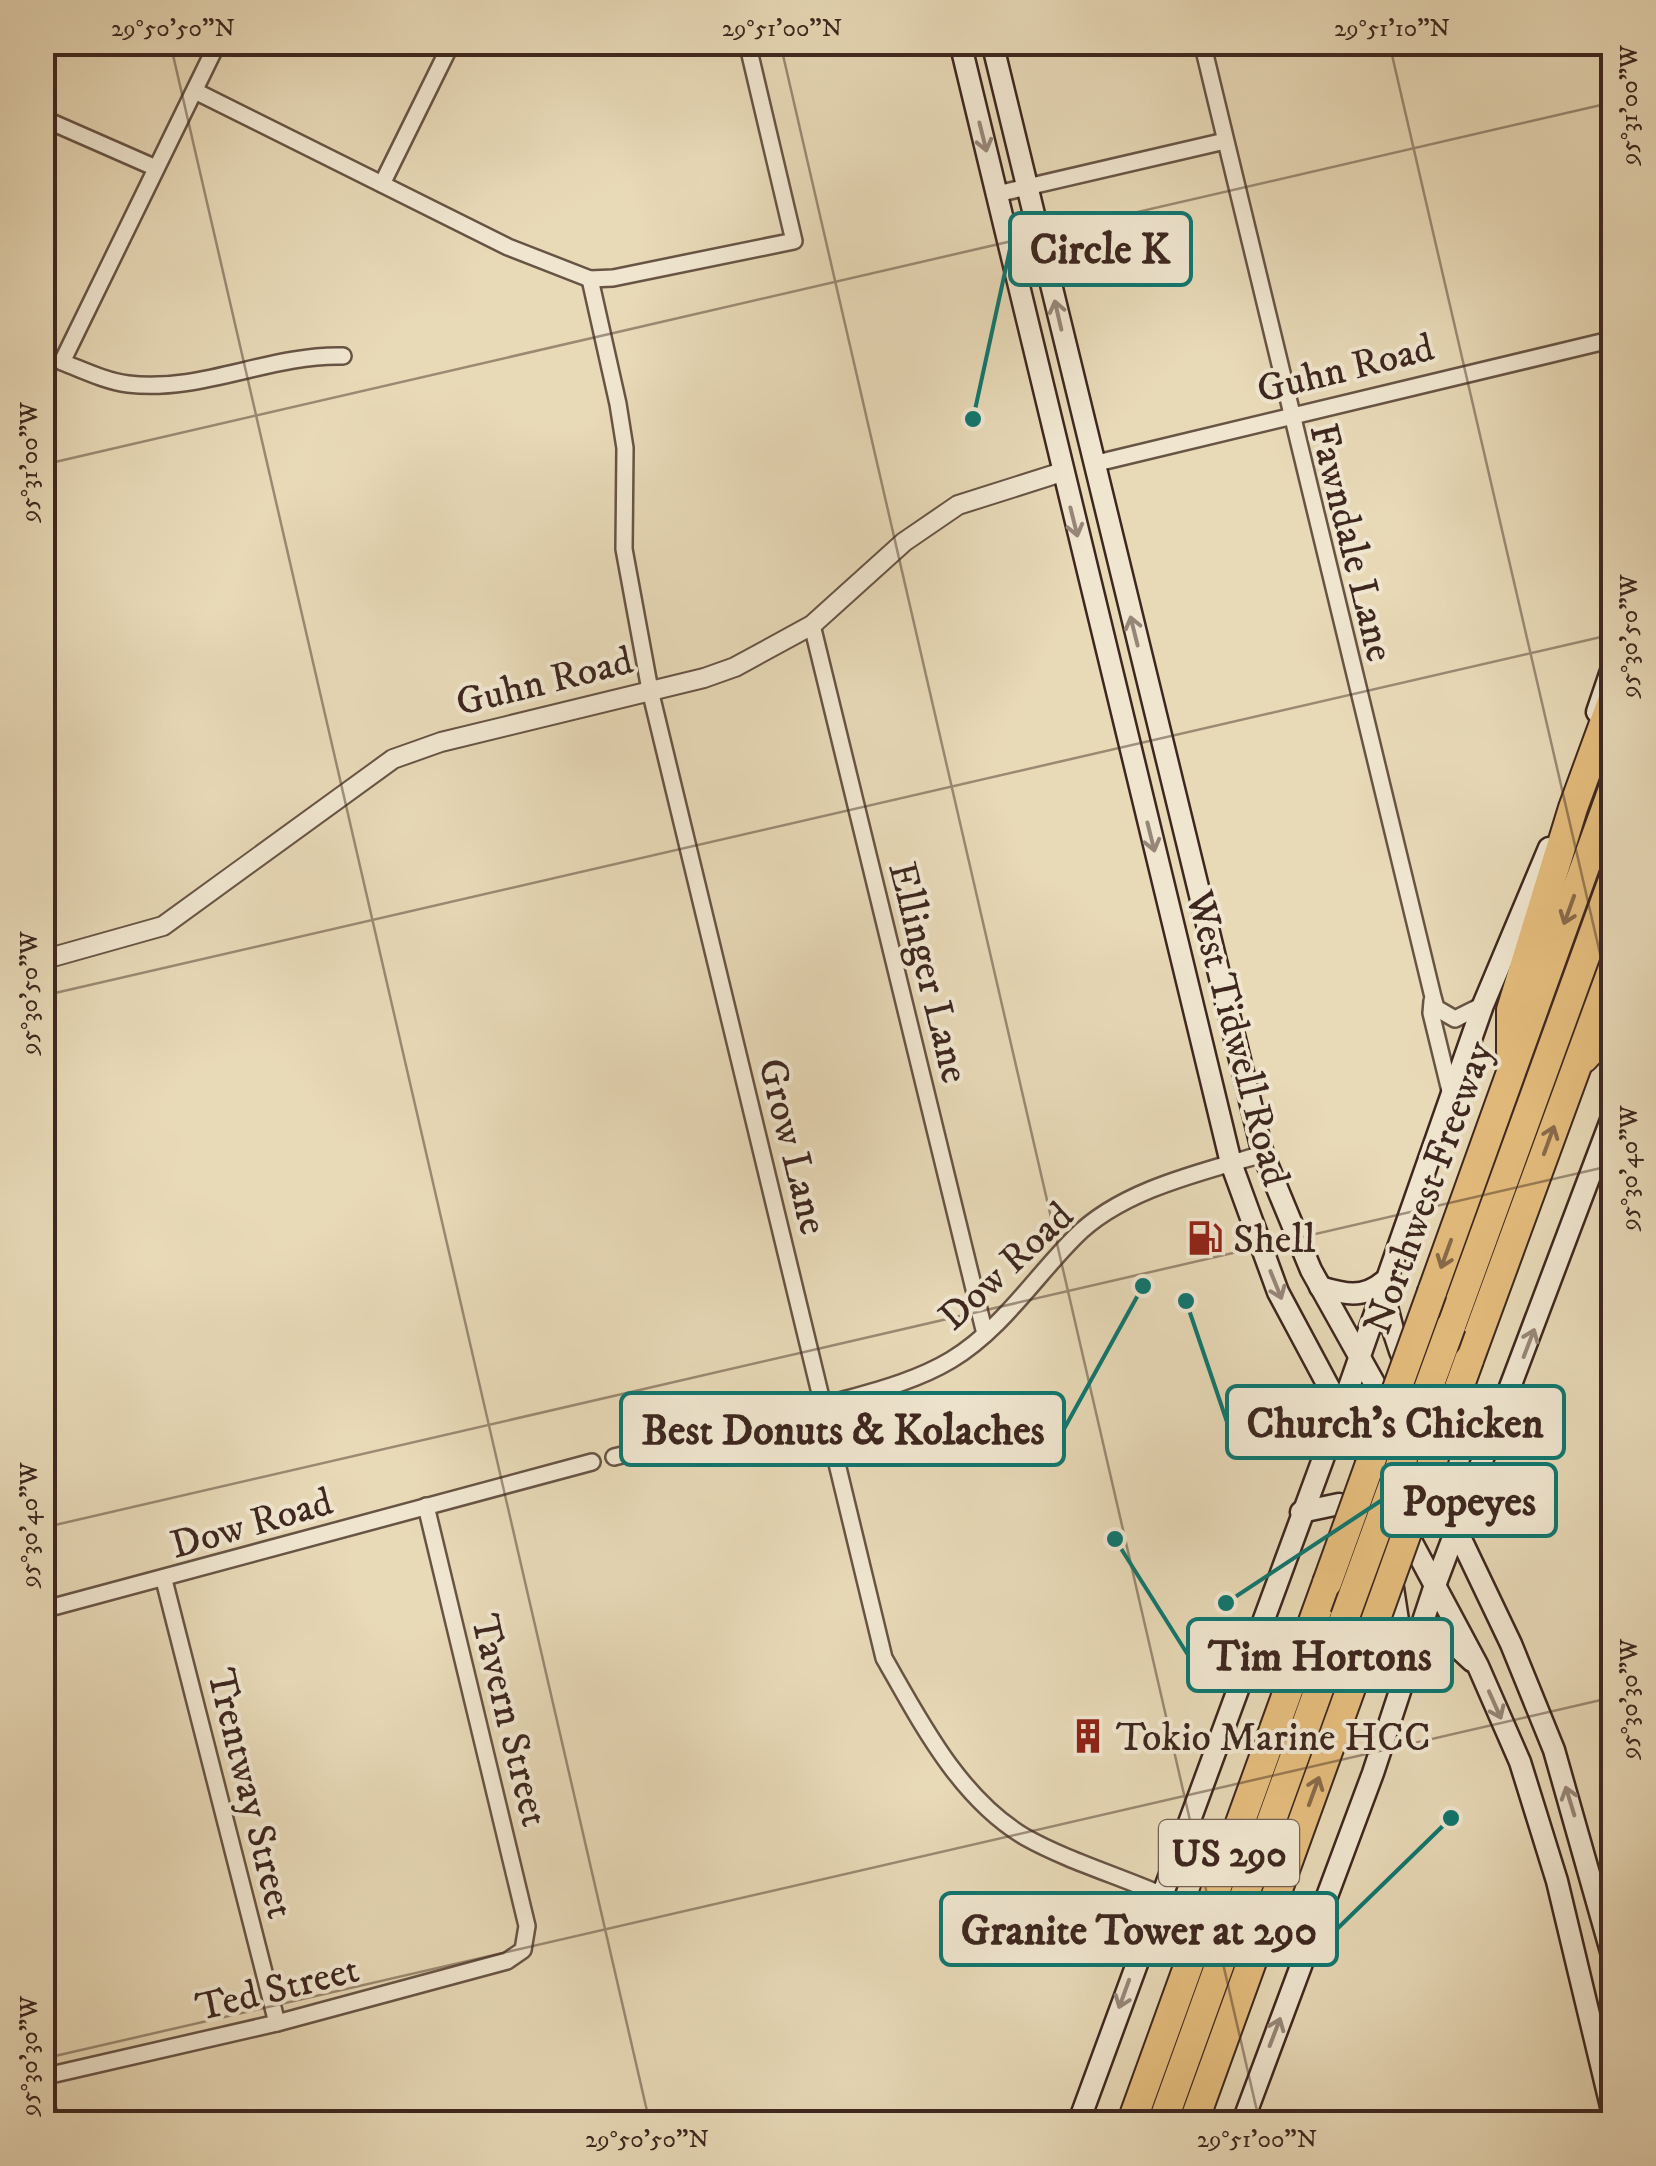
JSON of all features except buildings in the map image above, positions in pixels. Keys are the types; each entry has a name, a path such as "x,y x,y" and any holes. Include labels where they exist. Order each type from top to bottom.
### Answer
{"highway":[{"path":"1511,1074 1512,1010 1573,808 1614,696"},
{"name":"Northwest Freeway","path":"1131,2124 1614,786"},
{"path":"1162,2124 1614,877"},
{"name":"US 290","path":"1194,2124 1614,965"},
{"path":"1576,1066 1614,1025"}],"main road":[{"name":"West Tidwell Road","path":"960,42 1230,1163 1278,1292 1478,1666 1520,1762 1557,1881 1614,2118"},
{"name":"West Tidwell Road","path":"992,42 1263,1154 1320,1287 1458,1533 1554,1750 1614,1962"},
{"path":"1078,2124 1340,1410 1450,1095 1557,829 1614,662"},
{"path":"1118,702 1149,695"},
{"path":"1175,936 1206,931"},
{"path":"1242,2124 1373,1773 1434,1588 1614,1112"},
{"path":"1320,1287 1346,1294 1372,1292 1383,1282"},
{"path":"1383,1282 1390,1334 1441,1428 1456,1440 1494,1431"},
{"path":"1301,1512 1339,1504 1356,1514 1397,1599 1405,1672"},
{"path":"1405,1672 1442,1645 1457,1647 1478,1666"},
{"path":"1520,1762 1554,1750"}],"street":[{"path":"218,42 62,362 105,379 145,386 303,358 343,356"},
{"path":"382,184 452,42"},
{"path":"195,92 508,247 590,279 651,271 794,240 747,42"},
{"name":"Fawndale Lane","path":"1202,42 1433,996 1431,1013 1450,1095"},
{"path":"42,118 156,168"},
{"path":"997,194 1225,141"},
{"name":"Grow Lane","path":"590,279 618,404 624,448 624,549 650,690 884,1658 931,1740 960,1777 1025,1836 1160,1894"},
{"name":"Guhn Road","path":"1094,464 1614,339"},
{"name":"Guhn Road","path":"42,960 163,926 393,759 442,742 735,667 812,625 926,524 970,501 1062,472"},
{"name":"Ellinger Lane","path":"812,625 985,1334"},
{"path":"1433,996 1436,1008 1455,1019 1483,1005"},
{"name":"Dow Road","path":"614,1457 910,1380 950,1360 985,1334 1078,1234 1126,1204 1263,1154"},
{"name":"Dow Road","path":"42,1610 592,1462"},
{"name":"Tavern Street","path":"426,1506 527,1926 524,1950"},
{"name":"Trentway Street","path":"164,1580 277,2023"},
{"name":"Ted Street","path":"42,2077 277,2023 507,1961 524,1950"},
{"path":"42,2086 51,2124"}],"place":[{"name":"Circle K","path":"973,419"},
{"name":"Shell","path":"1205,1238"},
{"name":"Best Donuts & Kolaches","path":"1143,1286"},
{"name":"Church's Chicken","path":"1186,1301"},
{"name":"Tim Hortons","path":"1115,1539"},
{"name":"Popeyes","path":"1226,1603"},
{"name":"Tokio Marine HCC","path":"1088,1736"},
{"name":"Granite Tower at 290","path":"1451,1818"}]}
